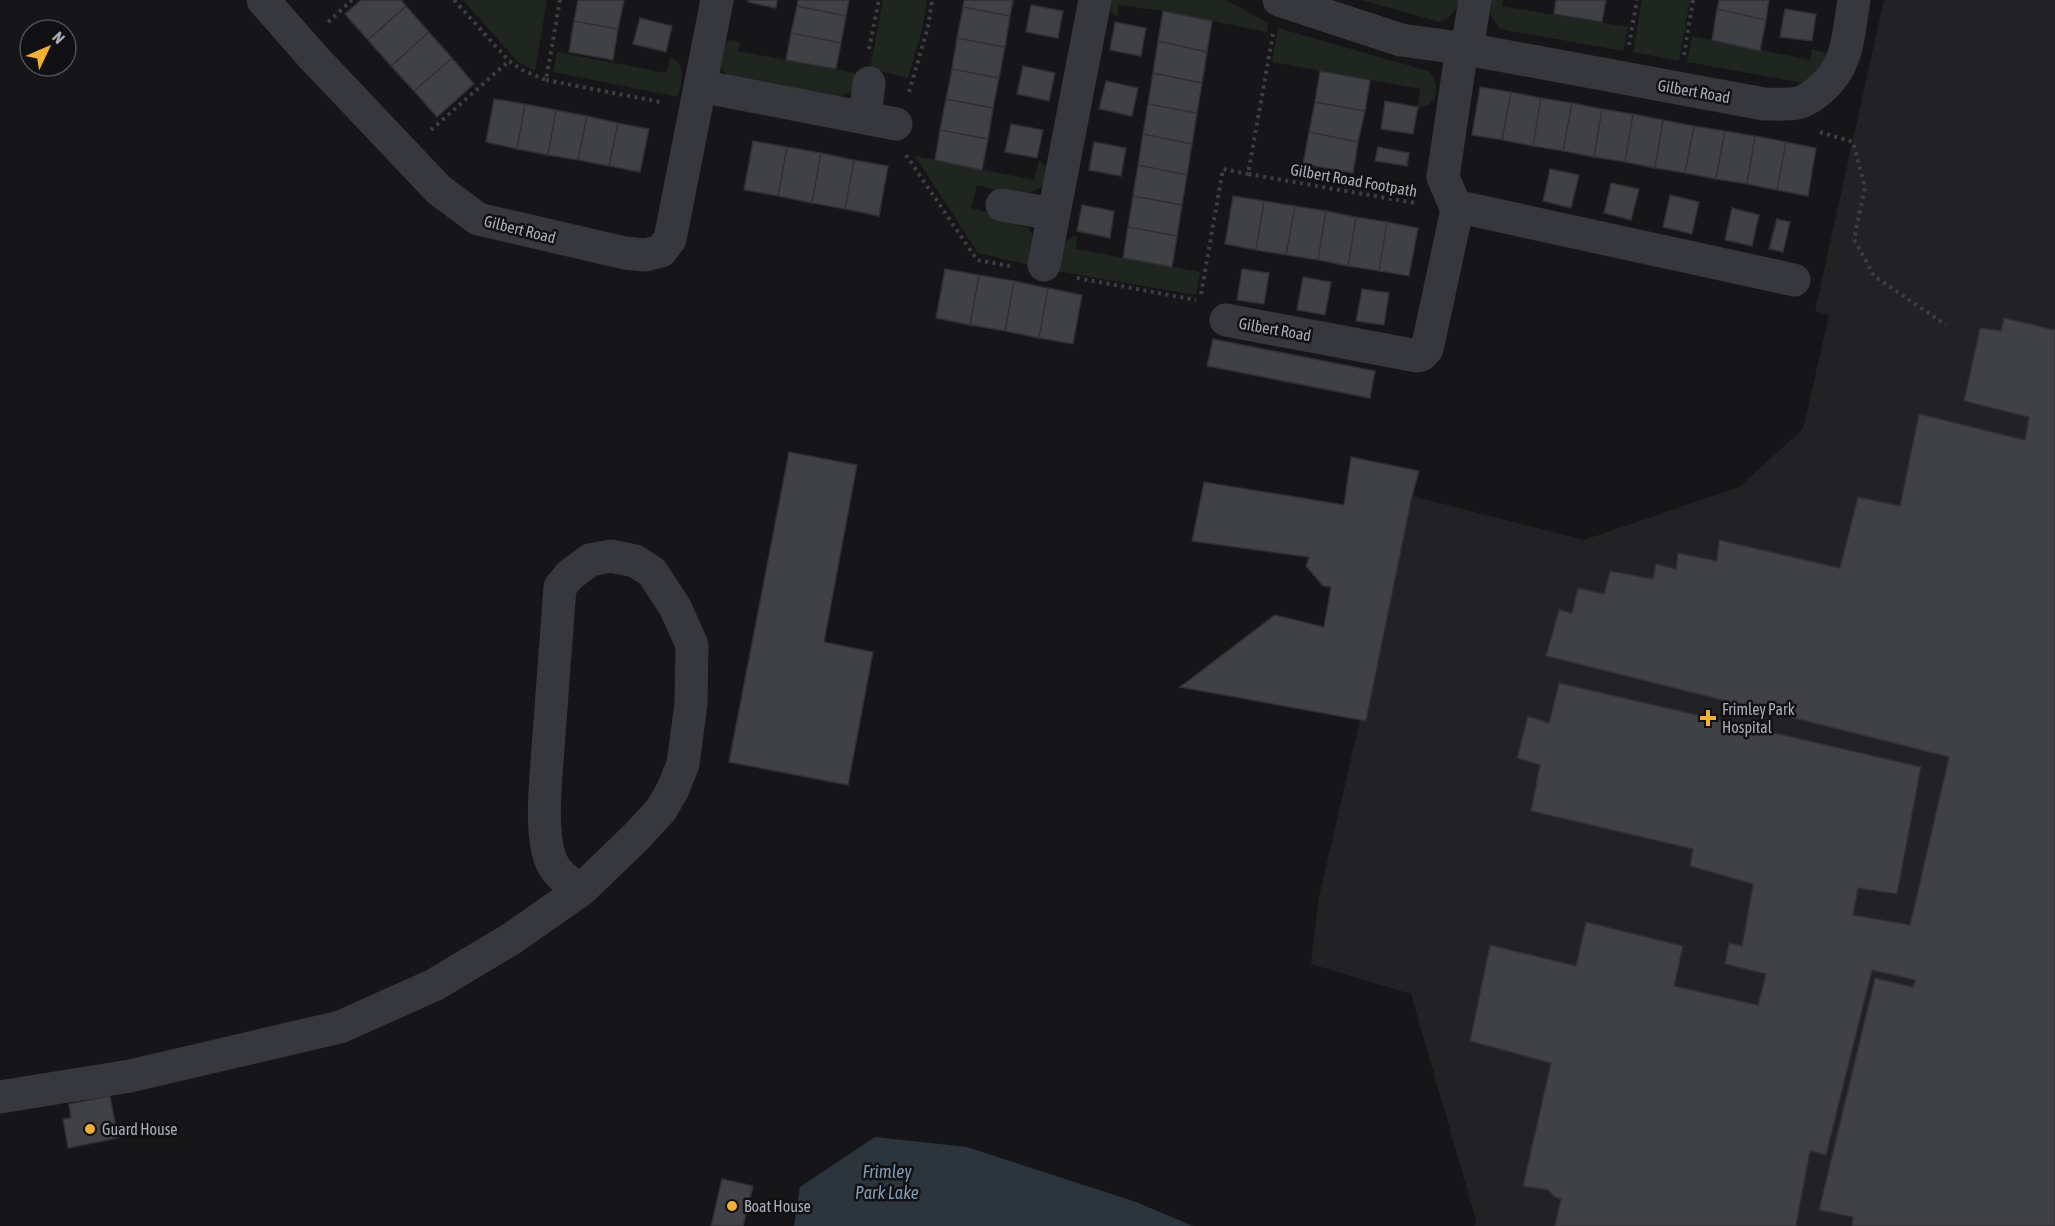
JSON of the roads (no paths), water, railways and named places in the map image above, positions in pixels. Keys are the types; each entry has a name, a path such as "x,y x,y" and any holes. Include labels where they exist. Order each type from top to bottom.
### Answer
{"street":[{"name":"Gilbert Road","path":"263,0 313,57 439,190 478,219 624,254 645,255 661,251 670,239 717,0"},
{"path":"1044,265 1095,0"},
{"name":"Gilbert Road","path":"1279,0 1401,40 1465,49 1764,104 1799,103 1814,95 1836,74 1843,58 1854,0"},
{"path":"1475,0 1443,177 1456,208 1794,280"},
{"path":"698,97 880,120 869,83"},
{"path":"1002,205 1054,214"},
{"name":"Gilbert Road","path":"1226,320 1416,356 1421,355 1426,349 1456,208"},
{"path":"0,1097 130,1076 340,1027 435,985 511,939 581,890 661,810 683,764 691,704 692,645 675,607 652,572 635,561 611,556 590,560 570,575 560,587 545,791 546,844 550,861 558,872 581,890"}],"water":[{"name":"Frimley Park Lake","path":"875,1137 967,1147 1136,1202 1193,1226 794,1226 800,1187"}],"place":[{"name":"Frimley Park Hospital","path":"1708,718"},
{"name":"Guard House","path":"90,1129"},
{"name":"Boat House","path":"732,1206"}]}
